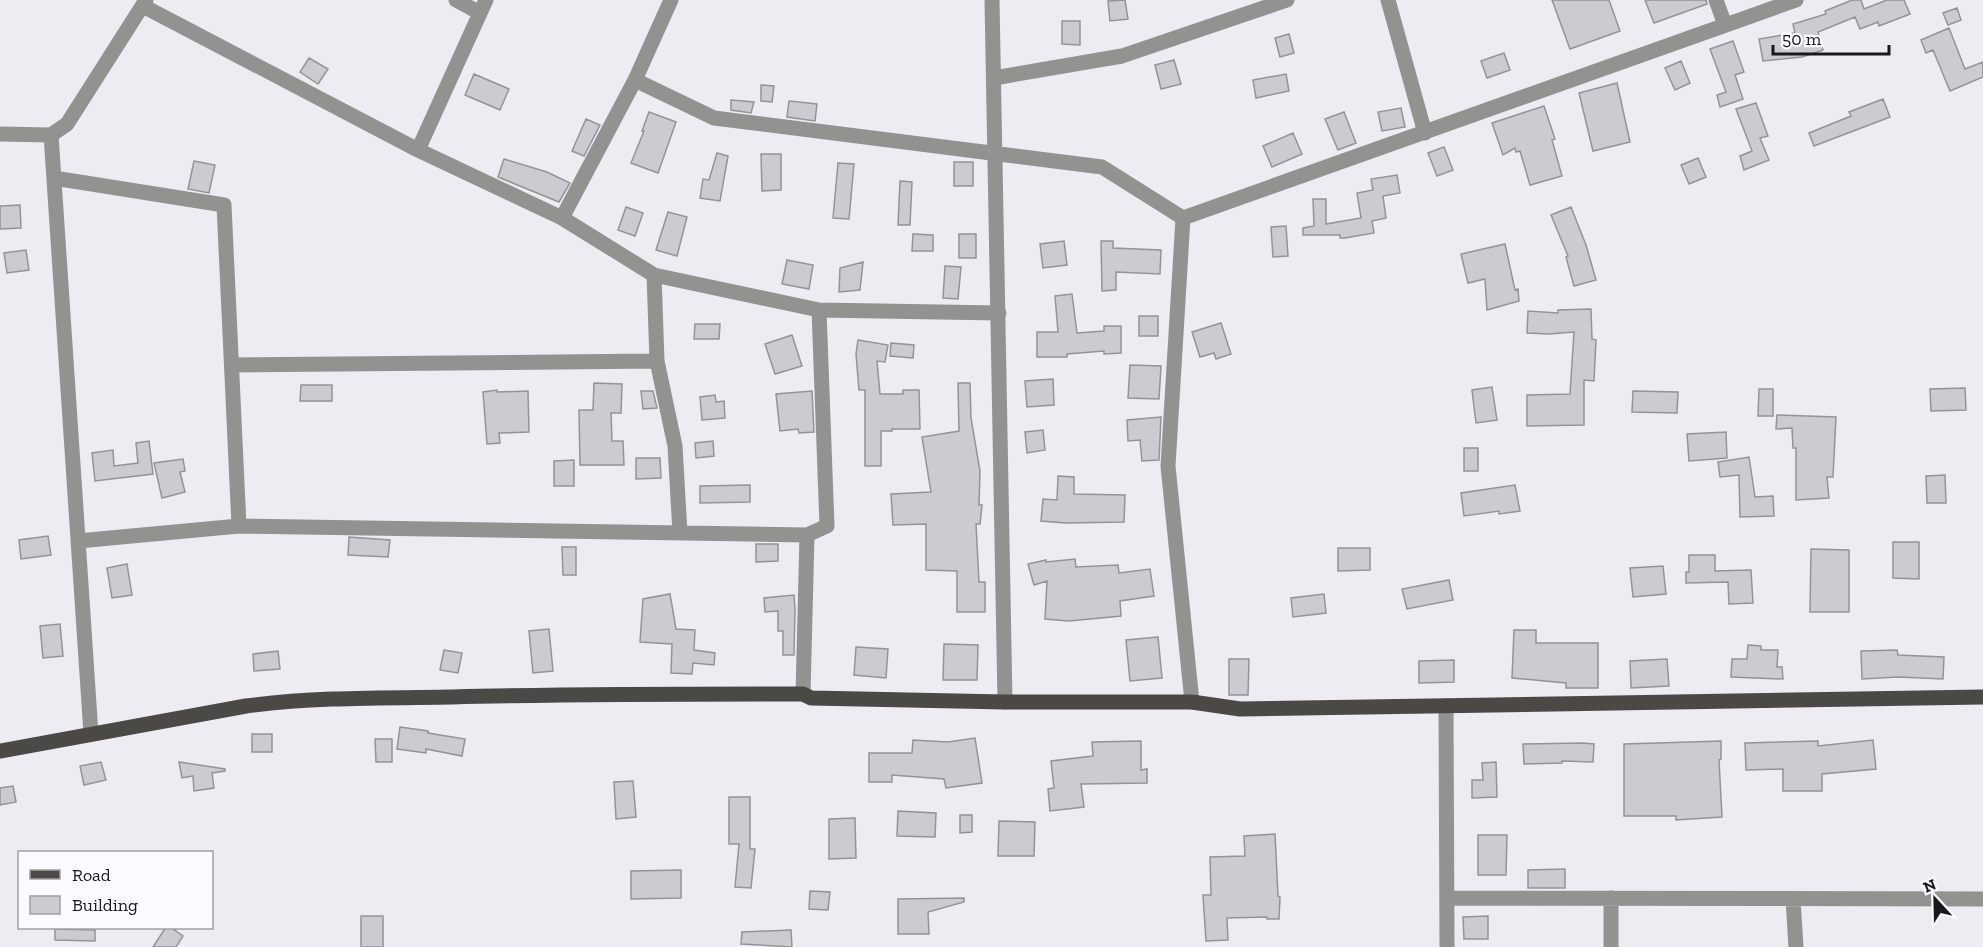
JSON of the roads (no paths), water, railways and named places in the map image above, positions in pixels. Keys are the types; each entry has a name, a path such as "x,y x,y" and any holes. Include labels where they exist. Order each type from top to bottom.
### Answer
{"main road":[{"path":"0,750 246,706 287,701 549,695 803,694 811,698 1005,702 1192,702 1240,709 1983,698"}],"street":[{"path":"418,150 483,7 456,0"},
{"path":"562,218 635,80 670,0"},
{"path":"992,0 1005,702"},
{"path":"994,78 1122,56 1287,0"},
{"path":"1388,0 1425,134"},
{"path":"1716,0 1725,26"},
{"path":"1183,218 1425,134 1796,0"},
{"path":"0,134 51,135 67,124 144,3 418,150 562,218 654,275 819,310 999,313"},
{"path":"635,80 714,118 1102,167 1183,218"},
{"path":"51,135 91,734"},
{"path":"54,178 224,205 239,526"},
{"path":"1183,218 1168,466 1192,702"},
{"path":"654,275 657,361 675,446 680,533"},
{"path":"78,541 239,526 807,535 827,526 819,310"},
{"path":"232,365 657,361"},
{"path":"803,694 807,535"},
{"path":"1446,706 1447,947"},
{"path":"1447,898 1983,899"},
{"path":"1611,898 1611,947"},
{"path":"1793,899 1796,947"}]}
